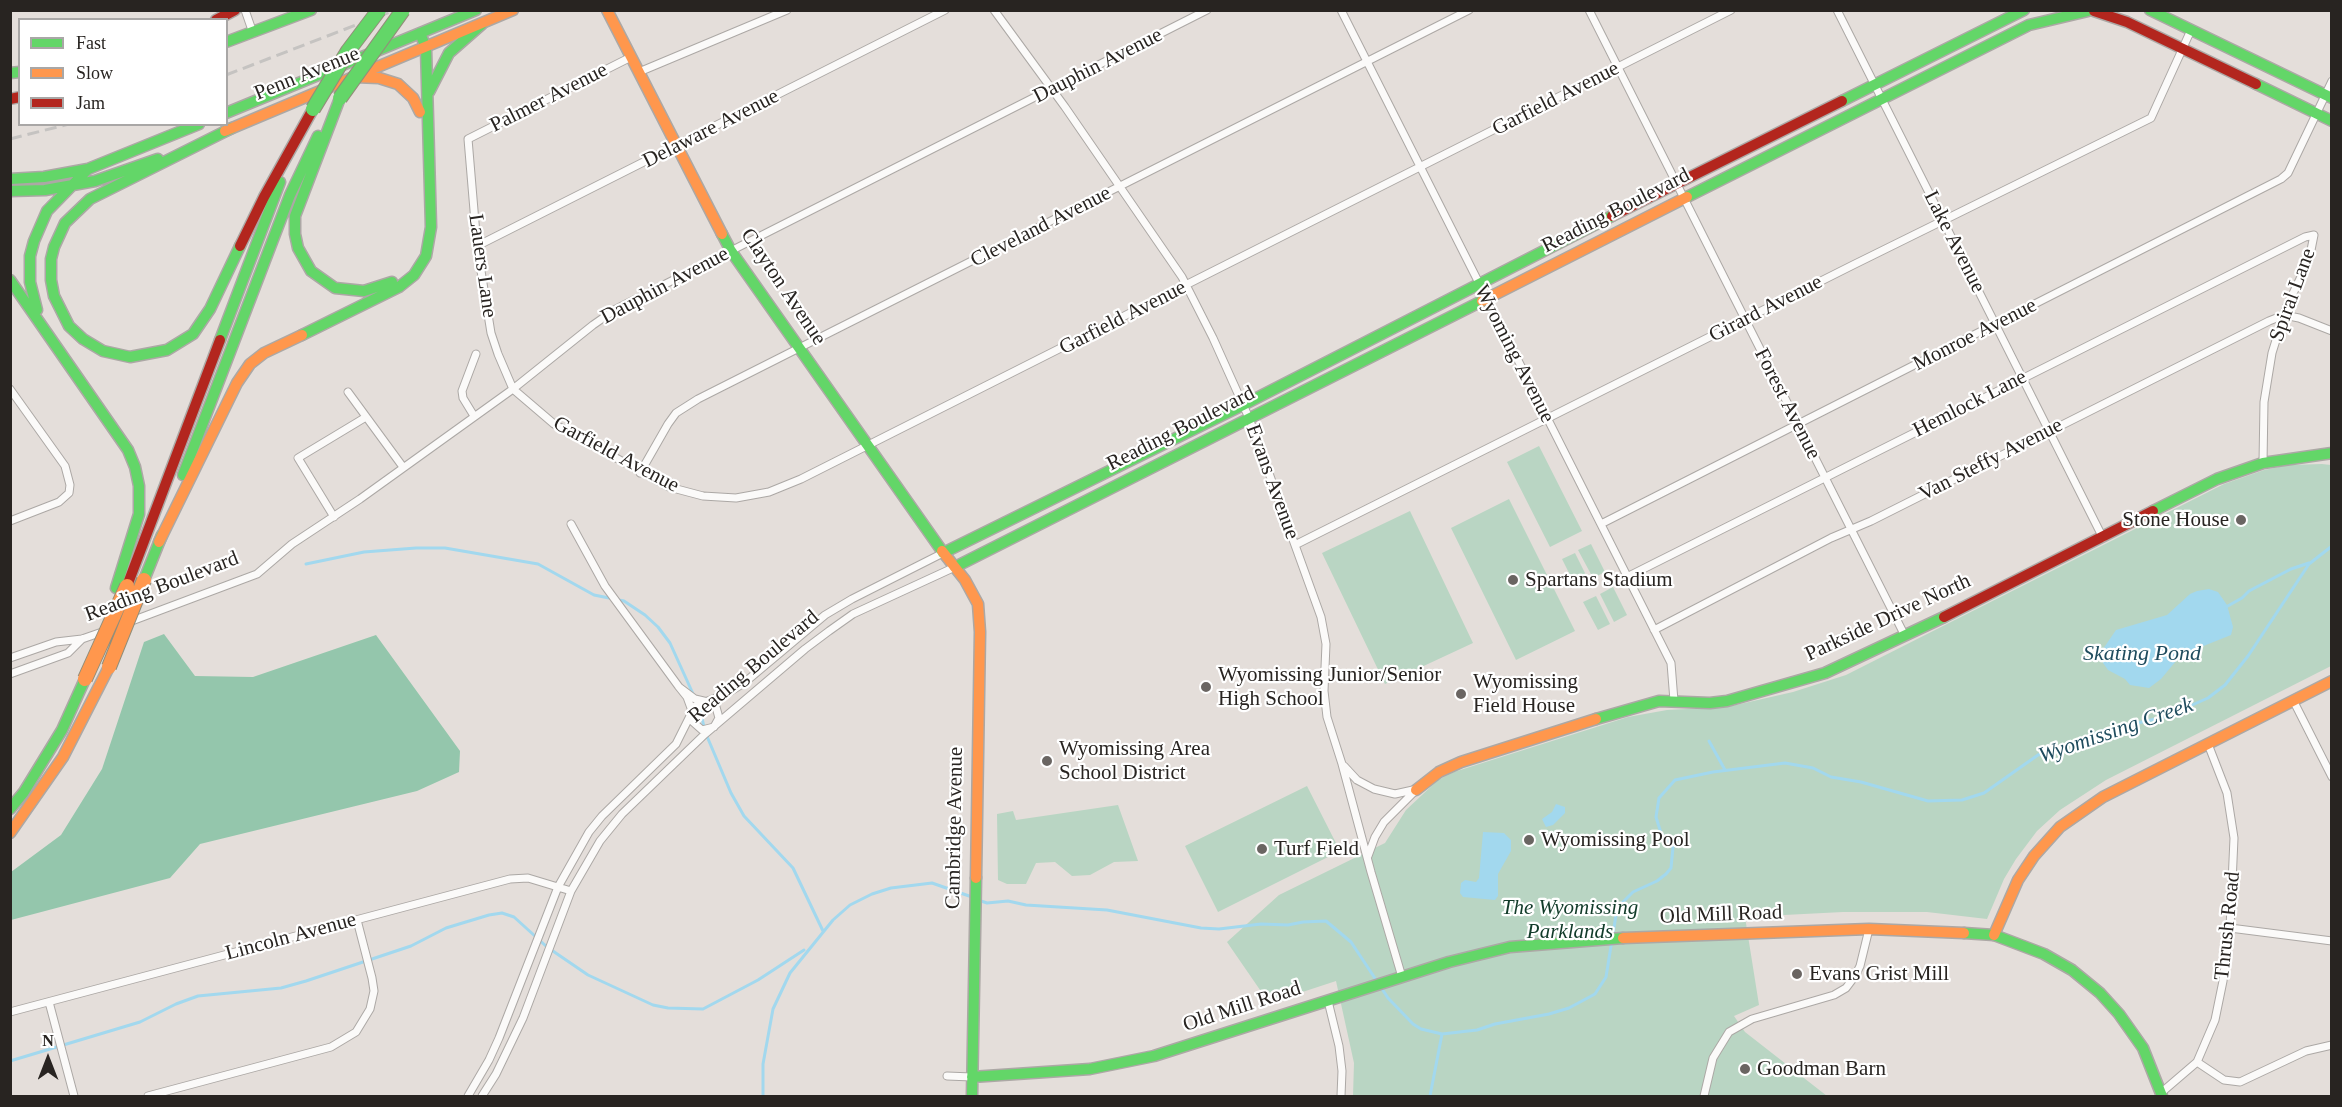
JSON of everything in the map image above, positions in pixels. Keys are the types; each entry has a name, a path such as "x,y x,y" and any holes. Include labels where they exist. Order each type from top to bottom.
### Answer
{"main road":[{"path":"220,18 234,10"},
{"path":"228,41 311,10"},
{"path":"232,128 90,199 65,223 52,253 51,280 54,296 63,316 69,326 83,339 103,351 130,357 167,350 193,334 210,309 264,197 313,109 348,51 379,10"},
{"path":"10,833 63,757 109,667 159,542 290,195 311,147 340,98 403,10"},
{"name":"Penn Avenue","path":"228,112 476,10"},
{"name":"Penn Avenue","path":"10,192 71,187 117,175 422,50 513,10"},
{"name":"Clayton Avenue","path":"607,10 731,250 867,447 955,567"},
{"name":"Reading Boulevard","path":"943,553 1243,405 1676,183 2024,10"},
{"path":"2150,10 2328,96"},
{"name":"Reading Boulevard","path":"955,567 2029,25 2087,11 2096,11 2127,22 2317,113 2331,122"},
{"path":"427,96 449,53 482,24"},
{"path":"159,542 237,383 250,364 264,353 399,287 414,274 422,263 431,237 427,96 420,33"},
{"path":"340,98 298,207 295,226 298,248 311,271 328,284 347,290 370,290 390,283 408,269 419,252 423,227 420,112 422,50"},
{"path":"355,77 379,78 398,84 413,98 420,112"},
{"path":"10,809 24,792 62,730 85,680 263,224 313,109"},
{"path":"10,179 45,177 88,169 194,126"},
{"path":"52,339 34,302 30,282 30,256 40,224 47,211 88,169"},
{"path":"10,280 128,450 137,476 139,514 121,587"},
{"name":"Parkside Drive North","path":"1416,790 1439,772 1461,762 1638,706 1659,701 1710,703 1727,701 1795,683 1845,665 2217,479 2263,463 2331,453"},
{"name":"Cambridge Avenue","path":"955,567 972,592 980,618 972,1096"},
{"path":"1994,935 2018,880 2034,856 2060,827 2103,797 2331,681"},
{"name":"Old Mill Road","path":"972,1077 1053,1073 1136,1060 1176,1051 1402,977 1494,950 1603,939 1628,940 1869,929 1933,930 1994,935 2044,954 2072,970 2100,993 2119,1014 2143,1048 2162,1094"}],"street":[{"path":"245,10 254,33"},
{"path":"639,72 787,10"},
{"name":"Delaware Avenue","path":"477,246 945,10"},
{"name":"Evans Avenue","path":"994,10 1120,187 1186,285 1249,418 1324,634 1324,704 1402,977"},
{"name":"Dauphin Avenue","path":"285,550 513,389 602,318 731,250 1207,10"},
{"name":"Wyoming Avenue","path":"1341,10 1671,663 1674,701"},
{"name":"Cleveland Avenue","path":"640,473 663,431 676,413 698,399 1469,10"},
{"name":"Forest Avenue","path":"1588,10 1905,636"},
{"name":"Garfield Avenue","path":"513,389 554,424 669,487 713,497 743,497 761,494 785,486 867,447 1731,10"},
{"name":"Lake Avenue","path":"1837,10 2103,538"},
{"name":"Girard Avenue","path":"1295,545 2151,118 2191,30"},
{"name":"Palmer Avenue","path":"468,139 631,57"},
{"name":"Monroe Avenue","path":"1601,525 2282,179 2288,172 2317,113 2328,96 2331,81"},
{"name":"Lauers Lane","path":"468,139 477,246 491,333 513,389"},
{"name":"Spiral Lane","path":"2263,463 2266,388 2272,353 2284,315 2309,260 2314,235"},
{"name":"Hemlock Lane","path":"1627,577 2305,237 2314,235"},
{"path":"2284,315 2299,318 2331,331"},
{"name":"Van Steffy Avenue","path":"1654,630 2284,315"},
{"path":"474,416 463,398 462,391 476,354"},
{"path":"10,521 59,502 69,493 69,476 65,466 11,391"},
{"path":"348,392 403,467"},
{"path":"333,517 298,458 366,417"},
{"path":"571,524 605,586 679,687 690,702 693,722 698,728 707,730 714,727 719,718 718,709 712,703 695,699 679,687"},
{"name":"Reading Boulevard","path":"10,658 56,642 82,639 257,574 285,550"},
{"name":"Reading Boulevard","path":"468,1096 499,1038 558,887 589,832 602,816 676,744 695,706 726,694 744,683 825,615 852,598 943,553"},
{"name":"Reading Boulevard","path":"482,1096 496,1074 523,1018 571,891 609,829 622,814 714,727 804,649 853,614 955,567"},
{"name":"Reading Boulevard","path":"10,674 68,653 82,639"},
{"path":"2293,700 2331,777"},
{"name":"Thrush Road","path":"2162,1094 2197,1062 2211,1030 2218,1007 2230,928 2235,852 2233,826 2227,793 2208,744"},
{"path":"1342,764 1357,780 1374,789 1395,794 1416,790"},
{"name":"Parkside Drive North","path":"1368,859 1375,837 1384,822 1416,790"},
{"name":"Lincoln Avenue","path":"10,1012 510,879 528,878 571,891"},
{"path":"148,1096 332,1047 356,1032 370,1010 374,991 357,920"},
{"path":"2230,928 2331,941"},
{"path":"1704,1096 1713,1058 1729,1032 1752,1019 1834,995 1846,988 1856,976 1860,966 1869,929"},
{"path":"1328,1001 1339,1046 1342,1071 1341,1096"},
{"path":"49,1002 74,1096"},
{"path":"2197,1062 2224,1080 2240,1082 2306,1051 2331,1045"},
{"path":"947,1076 972,1077"}],"green space":[{"path":"1539,446 1582,531 1550,547 1507,462"},
{"name":"The Wyomissing Parklands","path":"2289,465 2331,465 2331,666 2106,780 2060,810 2037,831 2016,859 2004,879 1987,919 1927,912 1843,912 1745,917 1759,1005 1734,1016 1745,1032 1827,1096 1353,1096 1354,1063 1336,981 1269,1003 1227,942 1279,895 1385,843 1406,810 1438,780 1454,772 1628,717 1667,710 1727,707 1793,692 1846,675 2224,484 2264,470"},
{"name":"Spartans Stadium","path":"1509,499 1575,631 1516,660 1451,528"},
{"path":"1410,511 1473,643 1385,684 1322,553"},
{"path":"1591,544 1605,572 1593,578 1578,550"},
{"path":"1575,553 1589,581 1576,587 1562,559"},
{"path":"1613,587 1627,615 1614,622 1600,594"},
{"path":"1596,596 1610,624 1598,630 1583,602"},
{"path":"164,634 195,676 253,677 376,635 460,751 459,772 417,791 200,844 170,878 11,920 11,872 61,835 102,769 144,642"},
{"name":"Turf Field","path":"1307,786 1340,851 1218,912 1185,846"},
{"path":"1118,805 1138,861 1114,862 1090,875 1072,876 1055,862 1036,863 1026,884 1007,884 998,880 997,814 1013,811 1016,820"}],"water":[{"name":"Skating Pond","path":"2209,589 2218,592 2227,605 2233,627 2231,635 2181,655 2161,679 2149,688 2130,685 2125,679 2108,670 2103,663 2103,649 2116,630 2167,615 2190,594"},
{"path":"1556,804 1565,807 1565,813 1553,825 1546,827 1542,819 1552,812"},
{"path":"1483,832 1504,833 1511,840 1511,851 1498,874 1498,896 1495,900 1463,897 1460,893 1461,883 1465,880 1476,882 1479,878"}],"waterway":[{"name":"Wyomissing Creek","path":"978,900 987,903 1008,901 1026,905 1107,910 1201,928 1219,929 1261,924 1288,925 1326,921 1351,942 1388,998 1413,1024 1421,1029 1442,1034 1477,1030 1495,1024 1549,1014 1569,1008 1595,994 1606,977 1616,915 1621,904 1633,892 1657,881 1671,868 1673,847 1661,833 1656,817 1659,798 1675,780 1713,772 1785,763 1813,768 1831,777 1861,782 1928,801 1962,800 1984,793 2038,755 2105,730 2165,717 2208,698 2225,685 2248,656 2309,564 2332,546"},
{"path":"306,564 364,552 416,548 445,548 538,564 594,595 624,601 645,615 670,643 694,696"},
{"path":"2226,607 2249,591 2291,569 2309,563"},
{"path":"699,705 704,727"},
{"path":"706,734 731,793 744,816 793,868 823,931"},
{"path":"1709,741 1725,770"},
{"path":"763,1096 763,1064 773,1009 790,973 833,920 850,905 891,888 932,883 972,897"},
{"path":"10,1061 140,1022 198,996 281,988 306,981 411,946 446,928 502,913 514,917 547,947 588,975 653,1005 668,1008 703,1009 758,980 804,950"},
{"name":"Wyomissing Creek","path":"1430,1096 1442,1034"}],"railway":[{"path":"228,74 395,10"},
{"path":"10,139 61,126"}],"traffic: fast":[{"path":"228,41 311,10"},
{"path":"313,109 348,51 379,10"},
{"path":"340,98 403,10"},
{"path":"228,112 476,10"},
{"path":"1842,101 2024,10"},
{"path":"2150,10 2332,98"},
{"path":"1687,197 2029,25 2088,11"},
{"path":"429,92 449,53 482,24"},
{"path":"302,335 399,287 414,275 426,256 431,227 426,48 420,33"},
{"path":"10,73 18,72"},
{"path":"2256,84 2332,121"},
{"path":"340,98 295,216 298,248 311,271 335,288 364,291 392,282"},
{"path":"10,179 44,177 88,169 194,126"},
{"path":"232,128 90,199 65,223 54,247 51,259 54,296 69,326 83,339 103,351 130,357 167,350 193,334 210,309 240,246"},
{"path":"183,475 290,195 318,136"},
{"path":"10,191 45,190 95,181 158,159"},
{"path":"37,310 30,282 30,256 34,241 47,211 88,169"},
{"path":"220,340 280,182"},
{"path":"943,553 1243,405 1612,216"},
{"path":"722,234 731,251 942,551"},
{"path":"10,280 128,450 135,467 139,486 139,514 116,588"},
{"path":"955,567 1482,301"},
{"path":"2153,511 2217,479 2263,463 2332,453"},
{"path":"144,580 162,535"},
{"path":"1596,719 1659,701 1710,703 1727,701 1825,673 1944,617"},
{"path":"10,809 24,792 62,730 85,679"},
{"path":"972,1096 976,878"},
{"path":"1964,933 1994,935 2044,954 2072,970 2100,993 2119,1014 2143,1048 2162,1096"},
{"path":"972,1077 1090,1069 1154,1056 1449,962 1510,947 1623,938"}],"traffic: slow":[{"path":"225,131 513,10"},
{"path":"607,10 722,234"},
{"path":"355,77 379,78 398,84 413,98 420,112"},
{"path":"1482,301 1687,197"},
{"path":"159,542 237,383 250,364 264,353 302,335"},
{"path":"942,551 965,580 978,604 980,632 976,878"},
{"path":"109,667 144,580"},
{"path":"85,679 127,586"},
{"path":"10,833 63,757 109,667"},
{"path":"1994,935 2018,880 2034,856 2060,827 2103,797 2332,681"},
{"path":"1416,790 1439,772 1461,762 1596,719"},
{"path":"1623,938 1869,929 1964,933"}],"traffic: jam":[{"path":"220,18 235,10"},
{"path":"2094,11 2127,22 2256,84"},
{"path":"10,99 18,97"},
{"path":"1612,216 1842,101"},
{"path":"240,246 264,197 313,109"},
{"path":"127,586 220,340"},
{"path":"1944,617 2153,511"}],"place":[{"name":"Stone House","path":"2241,520"},
{"name":"Spartans Stadium","path":"1513,580"},
{"name":"Wyomissing Junior/Senior High School","path":"1206,687"},
{"name":"Wyomissing Field House","path":"1461,694"},
{"name":"Wyomissing Area School District","path":"1047,761"},
{"name":"Wyomissing Pool","path":"1529,840"},
{"name":"Turf Field","path":"1262,849"},
{"name":"Evans Grist Mill","path":"1797,974"},
{"name":"Goodman Barn","path":"1745,1069"}]}
